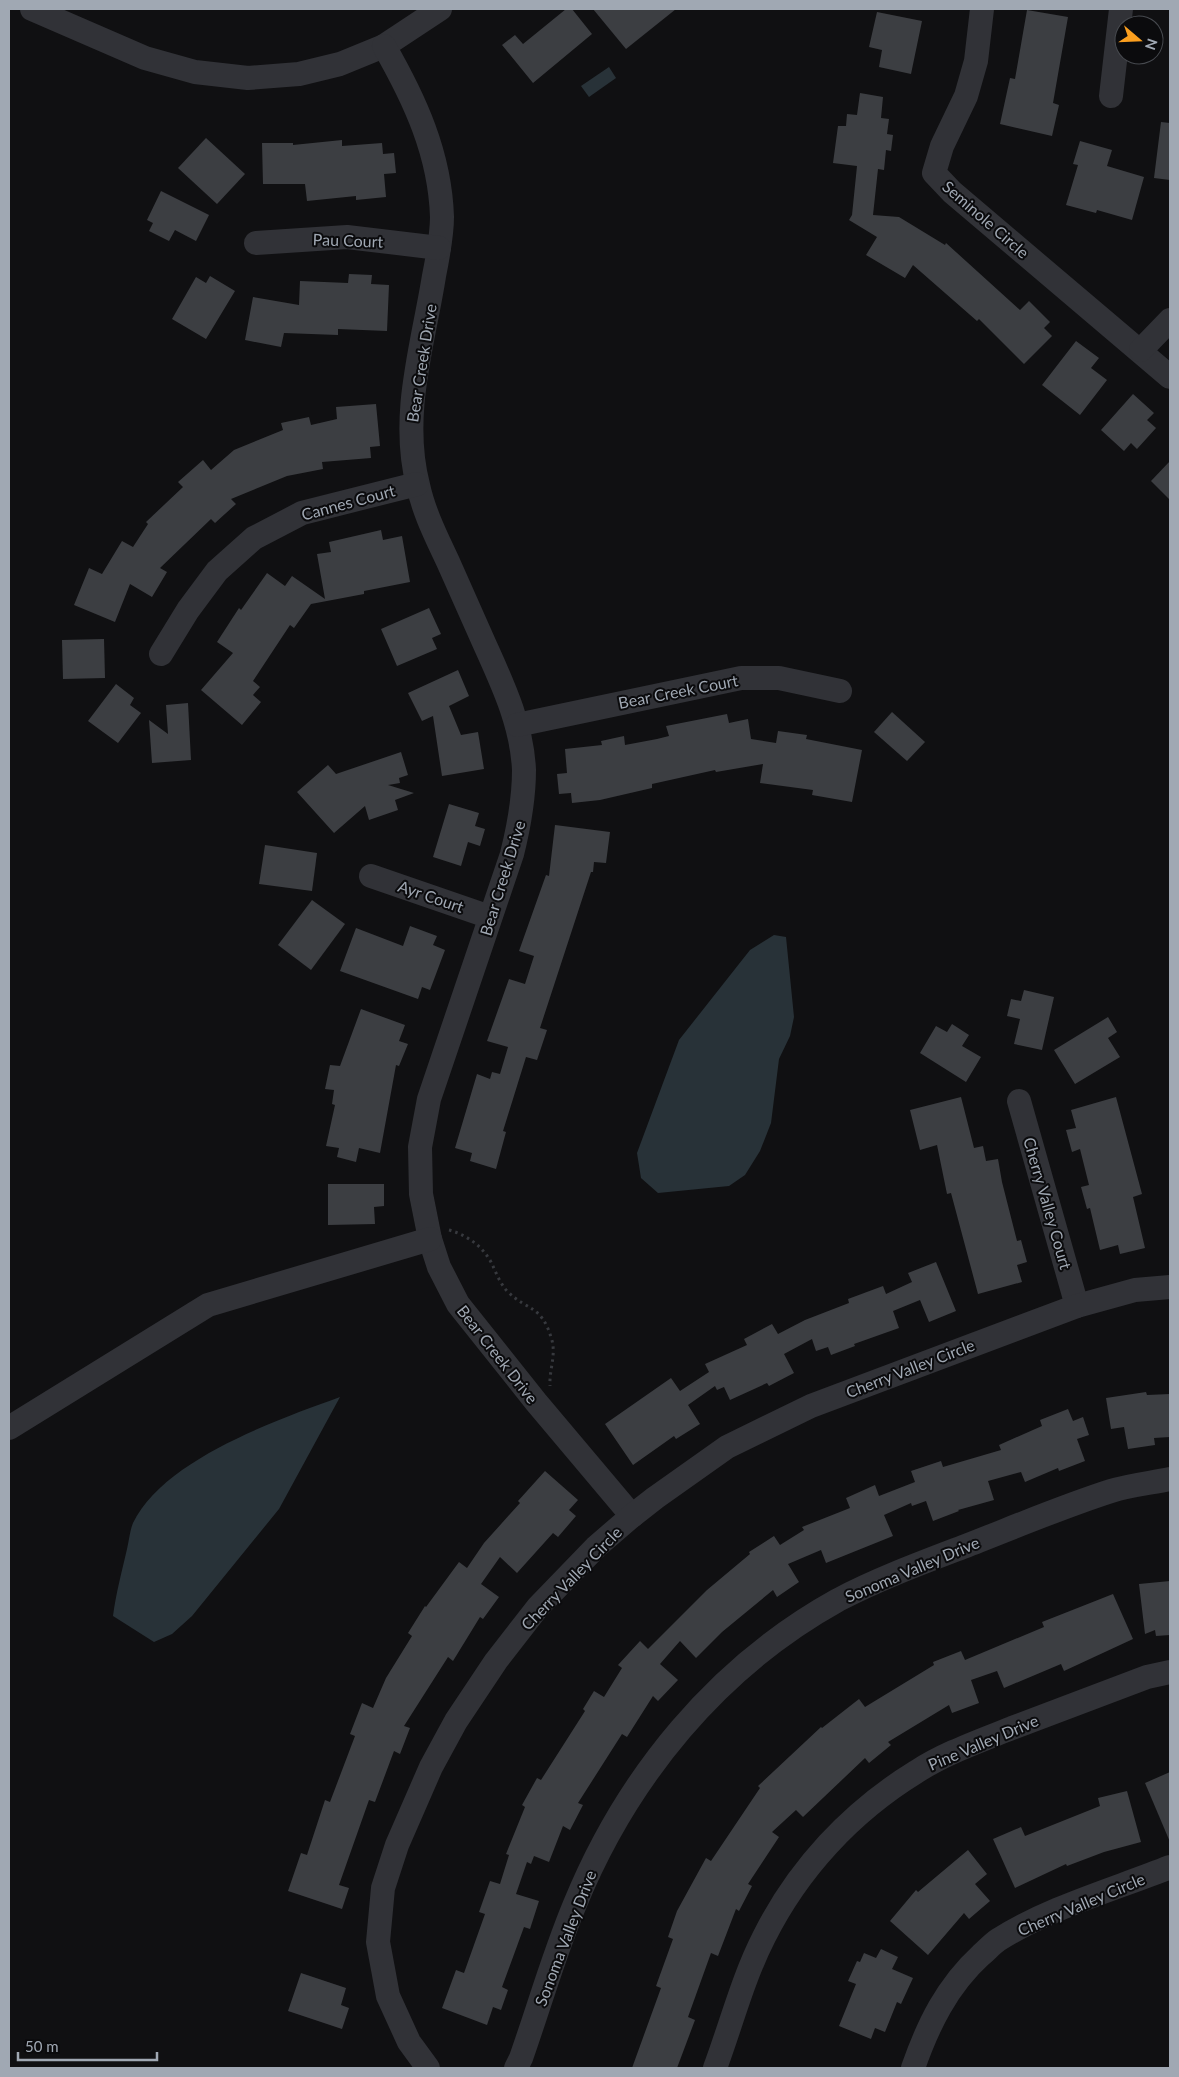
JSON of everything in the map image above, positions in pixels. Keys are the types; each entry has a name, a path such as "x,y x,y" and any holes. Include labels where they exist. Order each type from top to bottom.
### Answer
{"street":[{"path":"32,9 145,58 195,72 248,78 299,74 340,64 384,46 440,9"},
{"name":"Seminole Circle","path":"982,9 976,61 966,96 942,146 934,173 952,192 1141,350 1170,377"},
{"path":"1111,96 1121,9"},
{"name":"Bear Creek Drive","path":"384,46 413,99 430,142 439,182 442,218 439,248 414,389 410,428 417,484 428,516 504,686 517,725 524,769 522,812 512,854 429,1099 420,1146 421,1194 438,1234 439,1267 458,1304 530,1395 632,1516"},
{"name":"Pau Court","path":"256,243 347,237 439,248"},
{"path":"1141,350 1170,320"},
{"name":"Cannes Court","path":"161,654 188,610 217,571 254,538 302,513 417,484"},
{"name":"Bear Creek Court","path":"517,725 741,678 779,678 840,691"},
{"name":"Ayr Court","path":"371,876 490,917"},
{"name":"Cherry Valley Court","path":"1019,1101 1077,1306"},
{"path":"9,1428 208,1306 438,1234"},
{"name":"Cherry Valley Circle","path":"428,2068 409,2042 388,1996 378,1942 383,1888 397,1844 431,1767 456,1721 496,1661 538,1607 596,1547 632,1516 727,1447 811,1406 1077,1306 1135,1290 1170,1287"},
{"name":"Sonoma Valley Drive","path":"516,2068 574,1904 608,1834 643,1776 679,1730 724,1683 787,1632 839,1600 894,1573 1113,1490 1170,1479"},
{"name":"Pine Valley Drive","path":"715,2068 750,1968 764,1937 795,1885 825,1848 865,1807 917,1771 971,1744 1147,1677 1170,1672"},
{"name":"Cherry Valley Circle","path":"913,2068 938,2008 964,1971 997,1941 1042,1917 1170,1868"}],"path":[{"path":"438,1234 462,1234 477,1244 490,1260 507,1291 536,1310 545,1322 554,1351 549,1374 550,1390"}],"shaded area":[{"path":"609,67 616,78 589,97 581,86"},
{"path":"774,935 786,937 794,1017 790,1036 779,1059 771,1123 760,1151 745,1175 729,1186 658,1193 641,1178 637,1153 679,1040 750,950"},
{"path":"340,1397 279,1509 192,1616 172,1634 154,1642 113,1616 130,1532 133,1523 148,1500 170,1480 196,1461 224,1445 285,1417"}],"building":[{"path":"566,9 572,9 592,34 533,83 502,45 515,35 523,44"},
{"path":"593,9 676,9 626,49"},
{"path":"1027,10 1068,17 1053,103 1059,105 1052,136 1000,124 1010,78 1015,79"},
{"path":"877,12 922,21 911,74 879,67 882,50 869,47"},
{"path":"860,93 883,97 881,118 889,119 887,134 893,135 891,151 886,150 884,170 878,169 873,215 899,217 945,245 946,243 1020,310 1029,301 1050,322 1044,328 1052,336 1024,364 979,319 977,321 913,265 905,278 866,255 877,237 849,220 852,215 857,166 833,163 838,126 846,126 847,114 857,115"},
{"path":"1161,122 1170,123 1170,180 1154,178"},
{"path":"206,138 245,174 217,204 178,168"},
{"path":"342,140 342,146 382,143 383,154 394,153 396,173 384,174 386,197 356,200 356,196 307,201 305,184 263,184 262,143 293,143 293,145"},
{"path":"1080,141 1112,150 1107,166 1144,177 1132,220 1097,210 1096,213 1066,205 1078,165 1073,164"},
{"path":"161,191 209,215 196,241 175,230 169,241 149,231 153,223 147,220"},
{"path":"349,274 372,275 371,284 389,285 387,331 338,329 338,335 284,333 281,347 245,340 253,297 299,305 300,281 348,283"},
{"path":"210,276 235,291 206,339 172,319 196,277 206,283"},
{"path":"1076,341 1099,358 1091,368 1107,380 1080,415 1042,385"},
{"path":"1133,394 1154,413 1147,420 1156,428 1137,449 1131,443 1124,451 1101,430"},
{"path":"376,404 380,446 370,447 371,458 322,462 323,469 287,476 231,499 236,504 215,523 211,519 160,568 167,572 152,597 130,584 115,622 74,605 89,568 102,574 122,541 133,547 148,524 146,522 183,487 178,482 203,460 211,470 234,450 283,430 281,423 309,417 311,425 337,419 336,407"},
{"path":"1170,461 1170,500 1151,481"},
{"path":"381,530 383,540 402,536 410,582 364,591 364,594 311,604 294,628 290,625 253,681 260,687 253,695 261,702 242,725 201,690 233,653 217,642 239,608 241,610 267,573 285,586 292,576 325,599 317,554 331,552 329,542"},
{"path":"429,608 441,634 432,638 437,649 397,666 381,629"},
{"path":"104,639 105,678 63,679 62,640"},
{"path":"458,670 469,696 449,706 461,735 478,732 484,769 442,776 433,716 422,721 408,693"},
{"path":"116,684 134,698 130,705 141,713 118,743 88,721"},
{"path":"188,703 191,760 152,763 149,720 168,734 166,705"},
{"path":"892,712 925,742 907,761 874,732"},
{"path":"727,714 729,723 748,719 751,739 776,743 778,731 807,735 806,739 862,750 852,802 812,795 813,790 760,783 763,764 716,772 715,770 652,784 652,788 600,800 572,803 571,793 559,794 557,774 567,773 565,749 602,745 601,741 624,736 625,745 657,739 669,736 666,726"},
{"path":"401,752 408,775 399,778 400,783 388,785 414,793 395,800 398,810 369,820 365,806 334,833 297,792 328,765 336,774"},
{"path":"449,804 479,813 475,826 485,829 480,846 468,842 461,866 433,857"},
{"path":"555,825 610,832 606,863 594,862 593,872 591,872 540,1028 547,1030 537,1060 526,1057 503,1131 506,1132 496,1169 470,1161 472,1153 455,1148 477,1074 490,1079 492,1072 500,1074 508,1047 487,1041 509,979 525,984 534,956 519,951 546,875 549,876"},
{"path":"265,845 317,853 312,891 259,884"},
{"path":"312,900 345,924 311,970 278,945"},
{"path":"410,926 437,936 433,945 445,950 430,990 422,987 418,999 340,971 356,928 403,946"},
{"path":"1024,990 1054,997 1042,1050 1014,1044 1020,1019 1007,1016 1011,999 1021,1001"},
{"path":"361,1009 405,1025 399,1041 408,1044 399,1066 396,1065 380,1153 359,1148 356,1162 337,1157 339,1148 326,1146 335,1105 332,1104 334,1090 325,1089 330,1065 340,1066"},
{"path":"1108,1017 1117,1032 1108,1038 1120,1057 1075,1084 1054,1050"},
{"path":"952,1024 969,1035 962,1046 981,1057 966,1082 920,1053 936,1026 947,1032"},
{"path":"961,1097 974,1148 983,1146 986,1161 998,1159 1017,1241 1021,1240 1027,1262 1017,1265 1022,1282 978,1294 951,1193 947,1194 937,1145 920,1150 910,1110"},
{"path":"1116,1097 1142,1194 1133,1197 1145,1248 1120,1254 1118,1245 1100,1250 1090,1208 1087,1209 1081,1187 1089,1185 1080,1149 1072,1152 1066,1130 1076,1128 1071,1110"},
{"path":"328,1184 384,1184 384,1206 374,1207 375,1224 328,1225"},
{"path":"936,1262 956,1311 929,1322 920,1300 893,1311 899,1328 854,1344 855,1346 831,1355 828,1347 816,1351 812,1339 784,1354 794,1373 769,1386 767,1383 730,1400 724,1387 717,1390 715,1386 688,1405 700,1424 676,1439 674,1436 633,1465 605,1424 671,1378 680,1391 709,1372 705,1364 747,1345 744,1339 772,1324 778,1334 805,1320 849,1303 848,1299 883,1286 886,1294 912,1282 908,1273"},
{"path":"1146,1392 1147,1395 1170,1394 1170,1437 1154,1438 1155,1445 1128,1449 1124,1427 1111,1429 1106,1398"},
{"path":"1068,1409 1073,1421 1083,1417 1089,1435 1077,1439 1085,1461 1059,1471 1058,1468 1025,1482 1021,1472 988,1481 994,1500 958,1510 933,1521 926,1501 912,1506 911,1503 884,1515 893,1536 826,1563 821,1550 788,1564 799,1582 777,1597 773,1590 722,1632 696,1658 680,1641 660,1664 678,1680 658,1701 653,1696 627,1737 622,1734 578,1803 583,1805 570,1830 563,1826 549,1862 534,1856 531,1864 527,1862 516,1894 539,1901 530,1929 524,1927 502,1987 508,1990 501,2010 493,2007 487,2025 442,2008 456,1970 464,1973 485,1914 479,1912 490,1881 500,1884 509,1855 506,1854 525,1807 522,1805 537,1778 541,1780 585,1711 583,1709 594,1691 604,1697 622,1668 618,1665 640,1641 648,1649 707,1590 750,1554 749,1552 774,1536 780,1545 804,1530 802,1527 850,1508 846,1498 875,1485 879,1496 915,1482 911,1471 941,1461 943,1467 1001,1450 999,1445 1042,1426 1040,1420"},
{"path":"545,1471 578,1500 569,1510 576,1516 558,1537 553,1533 517,1573 500,1557 481,1584 499,1597 483,1619 480,1617 453,1661 448,1657 404,1726 410,1728 400,1754 394,1751 375,1802 369,1800 339,1885 349,1888 342,1909 288,1891 301,1853 307,1855 325,1800 330,1802 355,1736 350,1734 362,1703 373,1708 386,1678 412,1636 408,1633 425,1606 459,1562 467,1568 484,1543 520,1503 518,1501"},
{"path":"1170,1581 1170,1635 1156,1636 1155,1630 1145,1634 1139,1584"},
{"path":"1113,1594 1133,1639 1064,1671 1061,1664 1004,1688 997,1671 971,1680 979,1703 952,1713 949,1705 888,1742 891,1745 869,1763 865,1758 803,1817 796,1810 772,1832 779,1837 748,1884 752,1886 739,1911 736,1909 718,1956 711,1953 688,2017 695,2020 677,2068 632,2068 661,1988 656,1986 673,1939 668,1937 677,1911 706,1858 711,1861 760,1788 758,1786 821,1727 859,1699 865,1707 934,1665 933,1662 961,1651 965,1660 1044,1627 1042,1622"},
{"path":"1170,1772 1170,1842 1145,1783"},
{"path":"1127,1791 1141,1842 1104,1852 1067,1866 1066,1864 1015,1888 993,1839 1021,1827 1025,1836 1100,1806 1098,1798"},
{"path":"968,1850 987,1874 975,1884 990,1901 969,1919 964,1913 928,1955 890,1921 916,1890 918,1892"},
{"path":"881,1949 898,1957 892,1969 913,1978 901,2004 897,2002 885,2032 875,2028 871,2039 839,2026 856,1984 848,1981 857,1961 860,1962 864,1953 876,1958"},
{"path":"301,1973 346,1988 341,2005 349,2008 342,2029 288,2011"}]}
